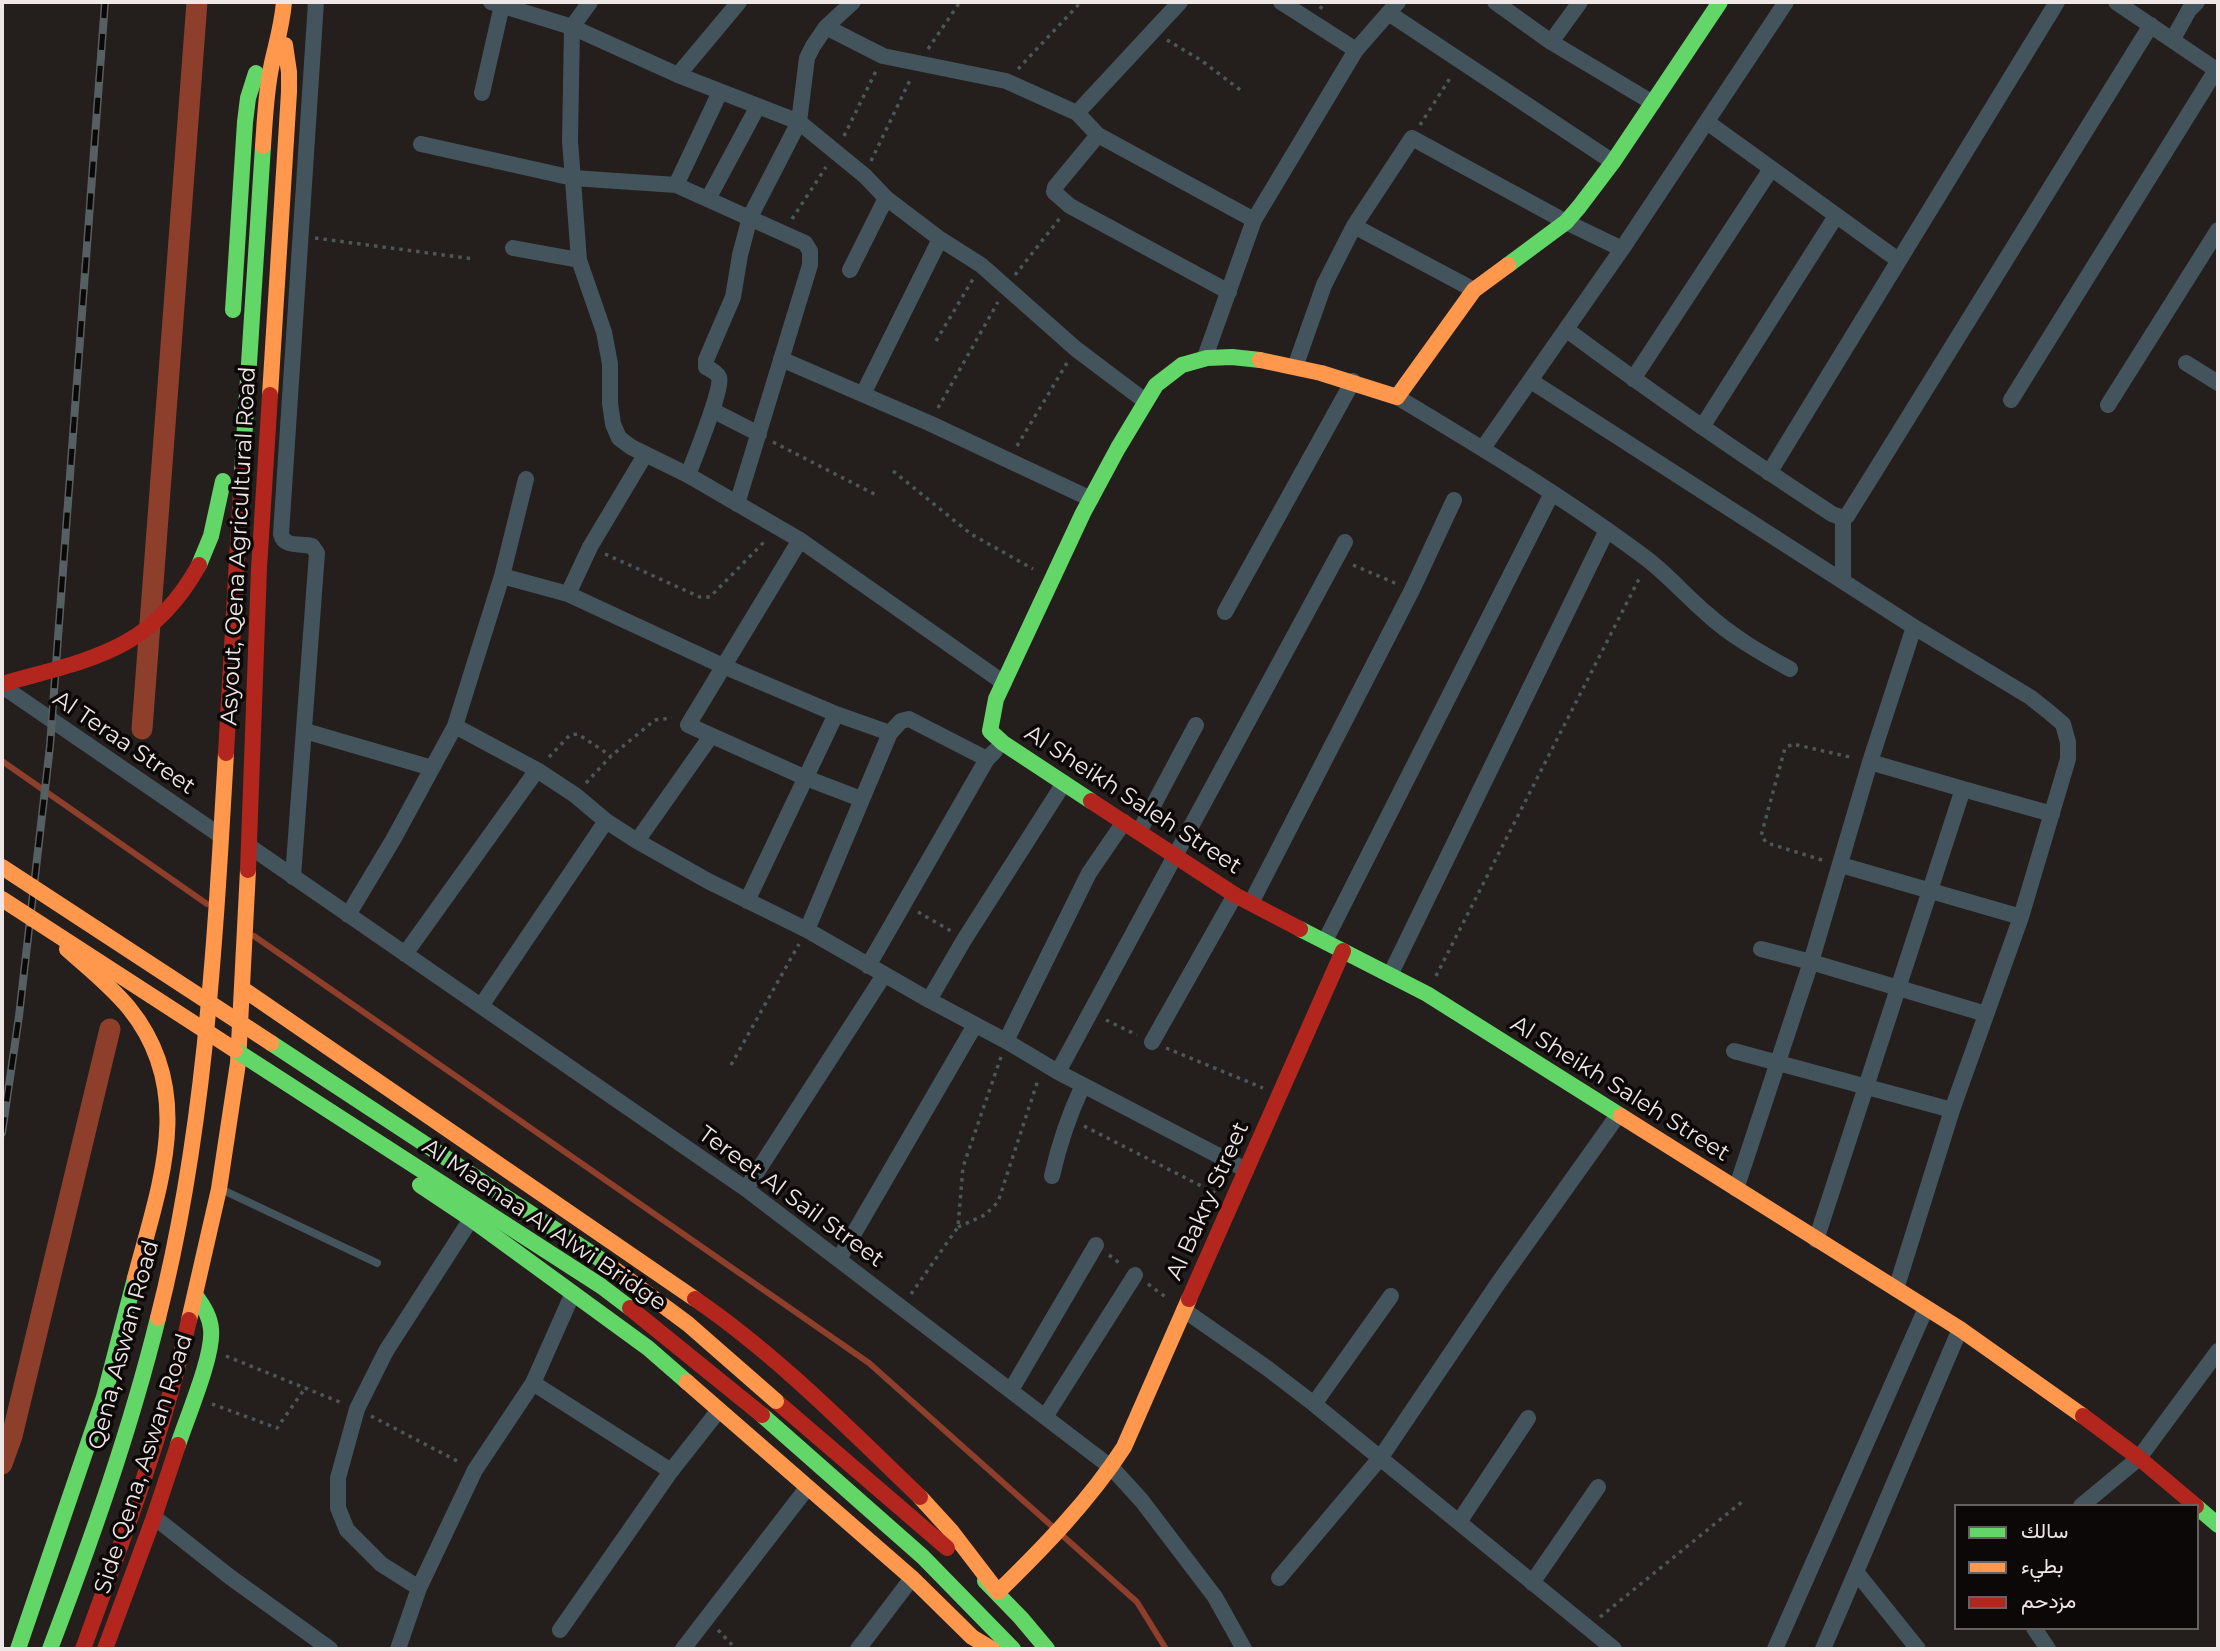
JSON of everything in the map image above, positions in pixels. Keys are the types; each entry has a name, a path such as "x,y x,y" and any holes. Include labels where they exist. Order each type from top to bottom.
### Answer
{"main road":[{"name":"Asyout, Qena Agricultural Road","path":"204,1043 221,836 266,108 284,2"},
{"path":"1396,397 1474,290 1566,222 1613,162 1714,4"},
{"name":"Asyout, Qena Agricultural Road","path":"238,1063 259,568 289,92 286,51 281,32"},
{"path":"232,330 248,98 261,63 281,32"},
{"name":"Al Sheikh Saleh Street","path":"1396,397 1353,380 1266,360 1205,357 1187,362 1170,372 1156,385 1146,401 1050,579 1004,683 989,728 992,736 1235,895 1427,994 1960,1329 2056,1395 2195,1504"},
{"path":"2,685 105,653 132,639 158,620 179,597 197,571 210,543 219,513 223,475"},
{"name":"Al Maenaa Al Alwi Bridge","path":"2,867 585,1248 688,1324 998,1592"},
{"name":"Al Maenaa Al Alwi Bridge","path":"2,899 601,1286 697,1359 762,1415 950,1581 1013,1649"},
{"path":"18,1649 104,1397 166,1163 170,1129 168,1096 160,1063 147,1035 129,1008 45,928"},
{"name":"Al Bakry Street","path":"998,1592 1094,1490 1112,1468 1124,1447 1343,951"},
{"path":"243,989 713,1312 758,1348 827,1407 953,1531 998,1592 1047,1649"},
{"path":"204,1043 471,1219 648,1348 912,1578 972,1637 992,1649"},
{"name":"Qena, Aswan Road","path":"50,1649 108,1489 133,1413 158,1322 179,1230 194,1137 204,1043"},
{"path":"83,1649 134,1508 181,1357 219,1189 238,1063"},
{"name":"Side Qena, Aswan Road","path":"105,1649 154,1517 210,1349 211,1320 205,1306 195,1295"},
{"name":"Al Sheikh Saleh Street","path":"2199,1508 2218,1525"}],"street":[{"path":"293,877 317,553 312,546 286,543 281,534 316,2"},
{"path":"590,2 572,27 570,141 579,260 604,332 610,364 610,403 613,424 619,438 800,540 1004,683"},
{"path":"678,75 740,2"},
{"path":"688,475 721,381 719,376 706,367 706,360 733,297 750,217 799,122 807,58 826,27 853,2"},
{"path":"1077,113 1180,2"},
{"path":"1281,2 1356,50"},
{"path":"1495,2 1551,42 1653,103"},
{"path":"1551,42 1580,2"},
{"path":"1483,448 1567,330 1786,2"},
{"path":"1769,472 2057,2"},
{"path":"2011,400 2217,70 2116,2"},
{"path":"2173,39 2189,10 2197,2"},
{"path":"482,93 496,3 572,27 678,75 799,122 886,198 940,239 981,265 1076,349 1146,401"},
{"path":"1205,357 1254,220 1356,50 1394,8 1460,62 1613,162"},
{"path":"1843,518 1847,516 1877,468 2151,24"},
{"path":"826,27 883,56 1006,81 1077,113 1098,135 1254,220"},
{"path":"676,185 720,92"},
{"path":"708,199 758,106"},
{"path":"1707,122 1898,260"},
{"path":"1098,135 1055,187 1057,196 1070,206 1229,292"},
{"path":"1295,367 1324,285 1354,226 1412,138 1566,222 1622,249"},
{"path":"422,144 573,178 676,185 805,243 811,258 737,504"},
{"path":"1633,379 1771,169"},
{"path":"850,270 886,198"},
{"path":"1702,427 1836,216"},
{"path":"1354,226 1474,290"},
{"path":"2108,405 2218,230"},
{"path":"863,394 940,239"},
{"path":"513,248 579,260"},
{"path":"1567,330 1702,427 1832,514 1843,518"},
{"path":"781,359 929,423 1091,499"},
{"path":"2186,363 2218,383"},
{"path":"1225,612 1353,380"},
{"path":"1531,381 1914,627 2030,697 2063,724 2068,742 2068,760 2021,917 1952,1110 1896,1289"},
{"name":"Al Sheikh Saleh Street","path":"1396,397 1483,448 1607,530 1649,561 1718,624 1738,639 1790,669"},
{"path":"712,410 759,434"},
{"path":"568,594 590,547 645,454"},
{"path":"348,915 393,840 455,726 502,576 526,479"},
{"path":"1325,941 1552,493"},
{"path":"1251,903 1412,590 1454,500"},
{"path":"1843,518 1843,582"},
{"path":"1390,975 1607,530"},
{"path":"800,540 688,725 806,778 861,799"},
{"path":"1050,1068 1089,1012 1345,542"},
{"path":"502,576 568,594 723,666 836,714 890,733"},
{"path":"1736,1189 1811,962 1870,762 1914,627"},
{"name":"Al Teraa Street","path":"2,685 221,836"},
{"path":"747,901 836,714"},
{"path":"807,930 890,733 901,721 909,719 988,759"},
{"path":"1139,832 1196,725"},
{"path":"455,726 537,771 575,795 606,821 637,841 708,881 807,930 1050,1068 1246,1170"},
{"path":"305,731 432,768"},
{"path":"637,841 711,736"},
{"path":"868,966 988,759 1003,743"},
{"path":"1870,762 2052,814"},
{"path":"405,954 537,771"},
{"path":"929,1000 1064,783"},
{"path":"1816,1240 1964,789"},
{"path":"481,1006 606,821"},
{"path":"1006,1041 1089,873 1124,822"},
{"name":"Tereet Al Sail Street","path":"249,846 746,1189 1112,1468 1142,1501 1215,1597 1244,1649"},
{"path":"1841,865 2021,917"},
{"path":"1152,1042 1235,895"},
{"path":"1760,949 1986,1014"},
{"path":"746,1189 884,975"},
{"path":"839,1259 975,1025"},
{"path":"1734,1051 1952,1110"},
{"path":"1052,1176 1058,1147 1083,1086"},
{"path":"1279,1578 1381,1457 1618,1115"},
{"path":"419,1588 381,1564 347,1530 338,1508 338,1478 357,1409 386,1351 471,1219"},
{"path":"1011,1390 1096,1245"},
{"path":"1045,1417 1135,1275"},
{"path":"398,1649 419,1588 475,1470 533,1383 573,1293"},
{"path":"1314,1404 1391,1296"},
{"path":"1775,1649 1926,1308"},
{"path":"1184,1310 1314,1404 1614,1649"},
{"path":"1824,1649 1960,1329"},
{"path":"2083,1504 2139,1458 2218,1351"},
{"path":"533,1383 671,1471"},
{"path":"560,1630 671,1471 719,1410"},
{"path":"1459,1522 1528,1418"},
{"path":"1532,1583 1598,1487"},
{"path":"683,1649 807,1488"},
{"path":"154,1517 230,1577 330,1649"},
{"path":"1857,1573 1917,1649"},
{"path":"858,1649 912,1578"},
{"path":"2035,1630 2048,1649"}],"lane":[{"path":"219,1189 377,1263"}],"path":[{"path":"864,176 917,64 960,2"},
{"path":"1006,81 1081,2"},
{"path":"1153,32 1202,61 1244,92"},
{"path":"783,233 836,152 883,56"},
{"path":"1412,138 1460,62"},
{"path":"929,423 1007,286 1070,206"},
{"path":"300,235 474,259"},
{"path":"936,341 981,265"},
{"path":"1008,462 1076,349"},
{"path":"759,434 876,495"},
{"path":"893,471 971,534 1050,579"},
{"path":"590,547 700,597 710,597 778,528"},
{"path":"1335,557 1412,590"},
{"path":"1427,994 1649,561"},
{"path":"575,795 611,756 655,720 670,717 688,725"},
{"path":"537,771 570,735 578,734 611,756"},
{"path":"1841,865 1767,843 1761,835 1785,748 1793,744 1870,762"},
{"path":"905,903 964,940"},
{"path":"731,1065 807,930"},
{"path":"1089,1012 1152,1042 1279,1095"},
{"path":"902,1308 958,1227 962,1167 1006,1041"},
{"path":"958,1227 985,1215 998,1202 1050,1068"},
{"path":"1068,1118 1232,1202"},
{"path":"1096,1245 1184,1310"},
{"path":"210,1349 357,1409 475,1470"},
{"path":"194,1397 277,1429 306,1387"},
{"path":"1588,1627 1743,1501"},
{"path":"707,1618 736,1649"}],"waterway":[{"path":"142,729 197,2"},
{"path":"2,761 207,904"},
{"path":"254,936 869,1363 1137,1602 1166,1649"},
{"path":"2,1464 12,1436 110,1029"}],"railway":[{"path":"2,1133 19,1016 50,746 105,2"}],"traffic: fast":[{"path":"1508,265 1566,222 1579,207 1613,162 1720,2"},
{"path":"233,310 245,122 248,98 256,73"},
{"path":"242,472 263,146"},
{"path":"1091,801 1003,743 990,731 996,699 1083,513 1156,385 1182,365 1207,358 1260,360"},
{"path":"199,565 211,536 223,481"},
{"path":"1300,929 1427,994 1621,1116"},
{"path":"271,1043 606,1263"},
{"path":"235,1050 601,1286 630,1308"},
{"path":"420,1185 648,1348 687,1382"},
{"path":"18,1649 104,1397 135,1278"},
{"path":"178,1445 204,1370 211,1340 209,1320 195,1295"},
{"path":"50,1649 109,1485 158,1318"},
{"path":"762,1415 923,1557 1013,1649"},
{"path":"2199,1509 2218,1525"},
{"path":"985,1581 1047,1649"}],"traffic: slow":[{"path":"263,146 268,84 284,2"},
{"path":"270,395 289,92 285,45"},
{"path":"1260,360 1321,373 1397,397 1474,290 1508,265"},
{"path":"158,1318 174,1249 197,1108 212,966 226,753"},
{"path":"2,867 271,1043"},
{"path":"189,1320 219,1189 238,1063 248,870"},
{"path":"2,899 235,1050"},
{"path":"67,949 129,1008 150,1040 162,1073 167,1106 162,1174 135,1278"},
{"path":"243,989 695,1299"},
{"path":"1621,1116 1960,1329 2083,1416"},
{"path":"606,1263 688,1324 776,1401"},
{"path":"998,1592 1081,1505 1124,1447 1189,1299"},
{"path":"687,1382 912,1578 972,1637 992,1649"},
{"path":"920,1497 952,1532 998,1592"}],"traffic: jam":[{"path":"248,870 259,568 270,395"},
{"path":"226,753 242,472"},
{"path":"2,684 63,667 116,648 160,617 180,594 199,565"},
{"path":"1091,801 1235,895 1300,929"},
{"path":"1189,1299 1343,951"},
{"path":"695,1299 783,1368 920,1497"},
{"path":"630,1308 762,1415"},
{"path":"83,1649 155,1445 189,1320"},
{"path":"776,1401 947,1548"},
{"path":"2083,1416 2194,1504"},
{"path":"105,1649 178,1445"}]}
